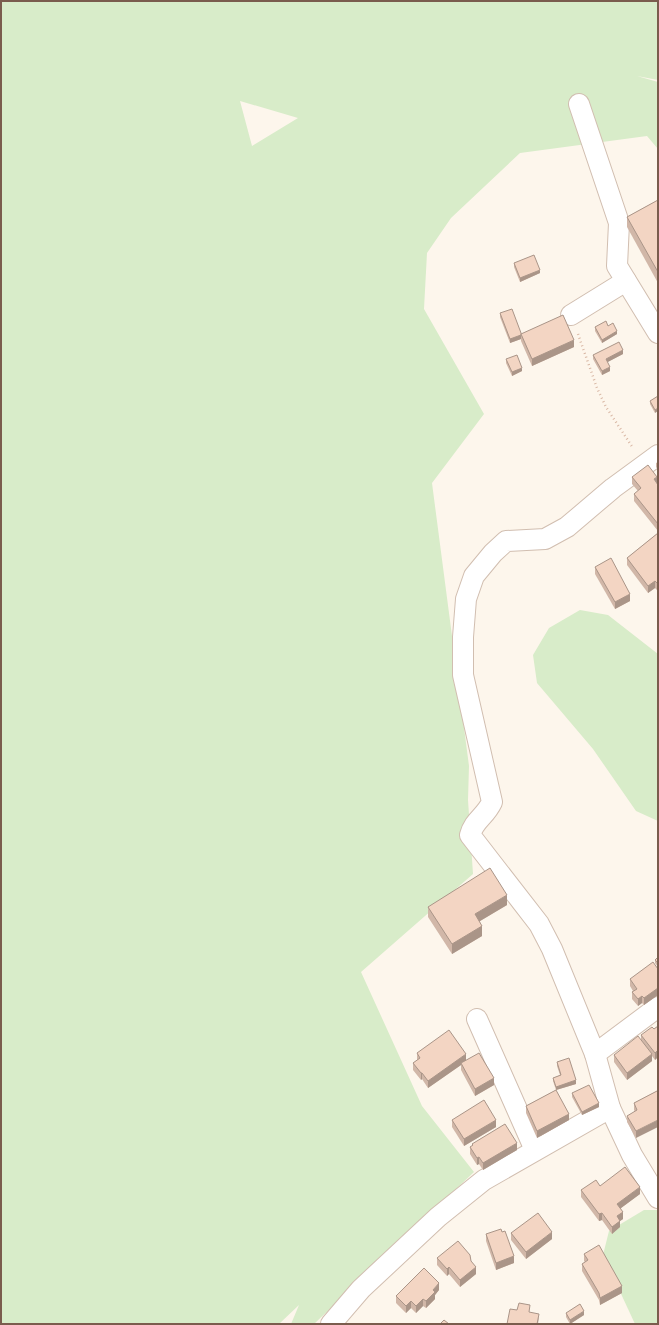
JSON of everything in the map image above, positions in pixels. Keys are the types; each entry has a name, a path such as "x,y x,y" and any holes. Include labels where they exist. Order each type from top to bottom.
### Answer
{"street":[{"path":"580,104 619,223 617,266 658,333"},
{"path":"571,315 626,281"},
{"path":"650,461 562,530 545,539 506,541 492,553 474,576 466,600 462,637 462,675 492,802 487,812 472,826 470,835 539,924 552,949 594,1054 610,1108 632,1154 658,1198"},
{"path":"594,1054 658,1007"},
{"path":"478,1019 535,1150"},
{"path":"331,1324 361,1289 438,1217 484,1180 610,1108"}],"path":[{"path":"571,315 597,388 606,407 625,435 650,461"}],"green space":[{"path":"1,1 658,1 658,80 637,76 658,82 658,149 647,136 520,153 451,218 427,253 424,309 484,414 432,483 469,766 468,800 473,874 361,972 422,1106 474,1172 314,1324 291,1324 299,1305 279,1324 1,1324","holes":["240,101 298,118 252,146"]},
{"path":"580,610 608,615 658,654 658,821 636,811 593,749 537,683 533,655 549,628"},
{"path":"644,1210 658,1210 658,1324 635,1324 603,1255 609,1231"}],"building":[{"path":"658,200 658,272 627,217"},
{"path":"534,255 540,270 520,278 514,263"},
{"path":"512,309 521,335 510,339 500,313"},
{"path":"563,315 574,340 532,359 521,334"},
{"path":"606,321 608,326 613,323 617,331 602,340 595,327"},
{"path":"619,342 623,350 606,359 610,367 602,371 593,355"},
{"path":"517,355 522,368 512,372 506,359"},
{"path":"658,396 658,408 655,410 650,401"},
{"path":"648,465 657,477 654,479 658,485 658,524 634,494 641,488 632,477"},
{"path":"658,533 658,584 655,581 648,586 627,558"},
{"path":"611,558 630,594 615,602 595,567"},
{"path":"490,868 507,895 475,914 482,926 452,944 428,907"},
{"path":"653,962 658,969 658,988 644,998 642,996 638,999 632,992 637,989 630,979"},
{"path":"658,1026 658,1050 655,1053 641,1035 652,1027 654,1029"},
{"path":"449,1030 466,1054 428,1081 413,1063 420,1058 417,1053"},
{"path":"638,1036 652,1054 627,1073 614,1055"},
{"path":"479,1053 494,1078 475,1089 461,1063"},
{"path":"569,1058 576,1080 556,1087 553,1078 561,1075 557,1062"},
{"path":"589,1085 599,1103 582,1112 572,1093"},
{"path":"556,1090 569,1114 537,1131 526,1106"},
{"path":"657,1091 658,1120 636,1131 627,1116 637,1110 634,1103"},
{"path":"484,1100 496,1120 464,1139 452,1120"},
{"path":"505,1124 517,1143 483,1163 479,1157 477,1158 470,1147 473,1145 472,1144"},
{"path":"625,1167 640,1187 617,1204 623,1212 617,1216 620,1221 612,1227 602,1213 599,1214 581,1190 596,1180 600,1186"},
{"path":"538,1213 552,1232 526,1252 511,1233"},
{"path":"501,1229 502,1232 505,1231 514,1256 496,1263 486,1234"},
{"path":"458,1241 470,1255 471,1261 476,1267 460,1280 449,1267 447,1269 437,1258"},
{"path":"599,1245 622,1286 600,1298 599,1293 582,1264 588,1260 584,1254"},
{"path":"424,1268 439,1283 433,1290 435,1292 426,1301 423,1299 416,1306 411,1301 406,1306 396,1296"},
{"path":"519,1303 530,1305 529,1312 539,1314 537,1324 507,1324 510,1309 517,1310"},
{"path":"580,1304 584,1311 570,1320 566,1313"},
{"path":"444,1320 449,1324 440,1324"}]}
